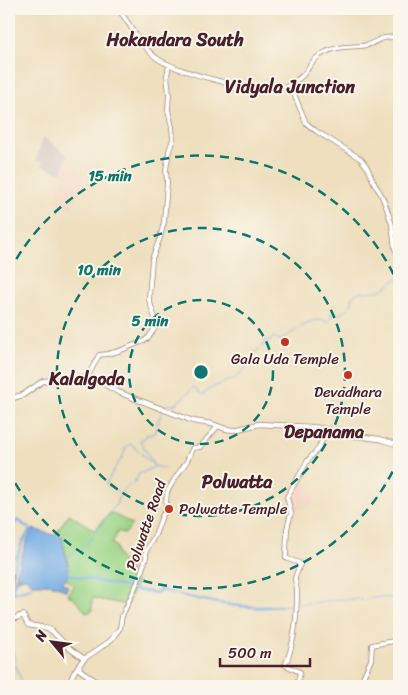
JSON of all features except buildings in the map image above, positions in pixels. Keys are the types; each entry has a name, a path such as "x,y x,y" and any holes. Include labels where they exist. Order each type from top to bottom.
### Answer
{"main road":[{"path":"9,399 23,395 43,381 88,379 99,381 118,392 162,410 193,421 226,429 234,430 264,424 320,428 349,435 379,439 399,446"},
{"path":"9,576 11,579 9,592"},
{"path":"9,621 23,616 28,625 40,626 51,630 69,648 84,659 79,665 80,670 103,686"}],"street":[{"path":"118,9 147,48 158,59 169,65 202,77 271,90 288,87 302,76 313,60 324,53 343,47 366,45 382,38 399,38"},
{"path":"88,379 99,355 114,352 144,341 155,328 156,321 149,297 152,259 164,222 166,170 172,140 172,127 168,110 169,89 167,74 169,65"},
{"path":"288,87 294,94 306,123 361,159 367,167 387,209 392,225 395,249 399,253"},
{"name":"Polwatte Road","path":"84,659 108,643 120,628 122,616 146,558 146,551 165,512 167,492 187,462 192,449 200,447 218,427"},
{"path":"297,686 300,672 285,665 291,650 295,628 297,592 295,578 299,567 299,563 286,558 287,529 291,512 287,499 288,493 308,460 318,449 327,430"},
{"path":"359,686 371,660 372,645 399,640"},
{"path":"69,686 73,673 79,665"}],"shaded area":[{"path":"43,137 68,155 62,173 41,166 43,162 36,160"},
{"path":"69,156 75,161 79,173 83,175 83,183 72,208 55,202"},
{"path":"297,480 318,492 310,506 292,510 288,493"}],"green space":[{"path":"111,513 132,524 125,534 118,531 112,544 116,546 118,556 130,569 129,572 132,575 132,579 137,582 127,605 92,598 92,611 87,613 68,595 74,586 66,579 69,569 62,538 57,532 69,514 94,530"}],"water":[{"path":"33,529 54,535 57,532 62,538 69,569 66,579 62,582 68,586 66,591 54,585 32,584 28,579 23,578 15,582 13,581 15,576 20,578 22,576 16,575 16,572"}],"waterway":[{"path":"350,306 352,297 357,293 379,291 399,277"},
{"path":"299,328 315,320 329,321 333,312 340,314 349,308"},
{"path":"67,556 75,553 87,544 117,503 121,495 106,484 123,456 125,448 131,444 154,466 140,440 145,438 146,435 154,433 165,405 176,404 194,387 202,395 212,388 233,380 248,366 253,366 255,352 265,344 265,341 271,341 273,337 281,340 298,329"},
{"path":"121,494 136,480 139,474 156,466 164,469"},
{"path":"9,534 17,520 30,530 22,543 12,572 9,573"},
{"path":"9,556 17,557"},
{"path":"66,574 134,589"},
{"path":"12,594 15,582"},
{"path":"9,600 10,594 32,587"},
{"path":"136,590 157,593 160,590 234,606 280,606"},
{"path":"360,600 379,597 399,599"},
{"path":"299,604 358,599"},
{"path":"280,606 294,604"},
{"path":"9,632 16,666 23,686"}],"place":[{"name":"Gala Uda Temple","path":"285,342"},
{"name":"Devadhara Temple","path":"348,375"},
{"name":"Polwatte Temple","path":"169,509"}],"district":[{"name":"Hokandara South","path":"175,40"},
{"name":"Vidyala Junction","path":"290,87"},
{"name":"Kalalgoda","path":"87,379"},
{"name":"Depanama","path":"324,432"},
{"name":"Polwatta","path":"237,482"}]}
